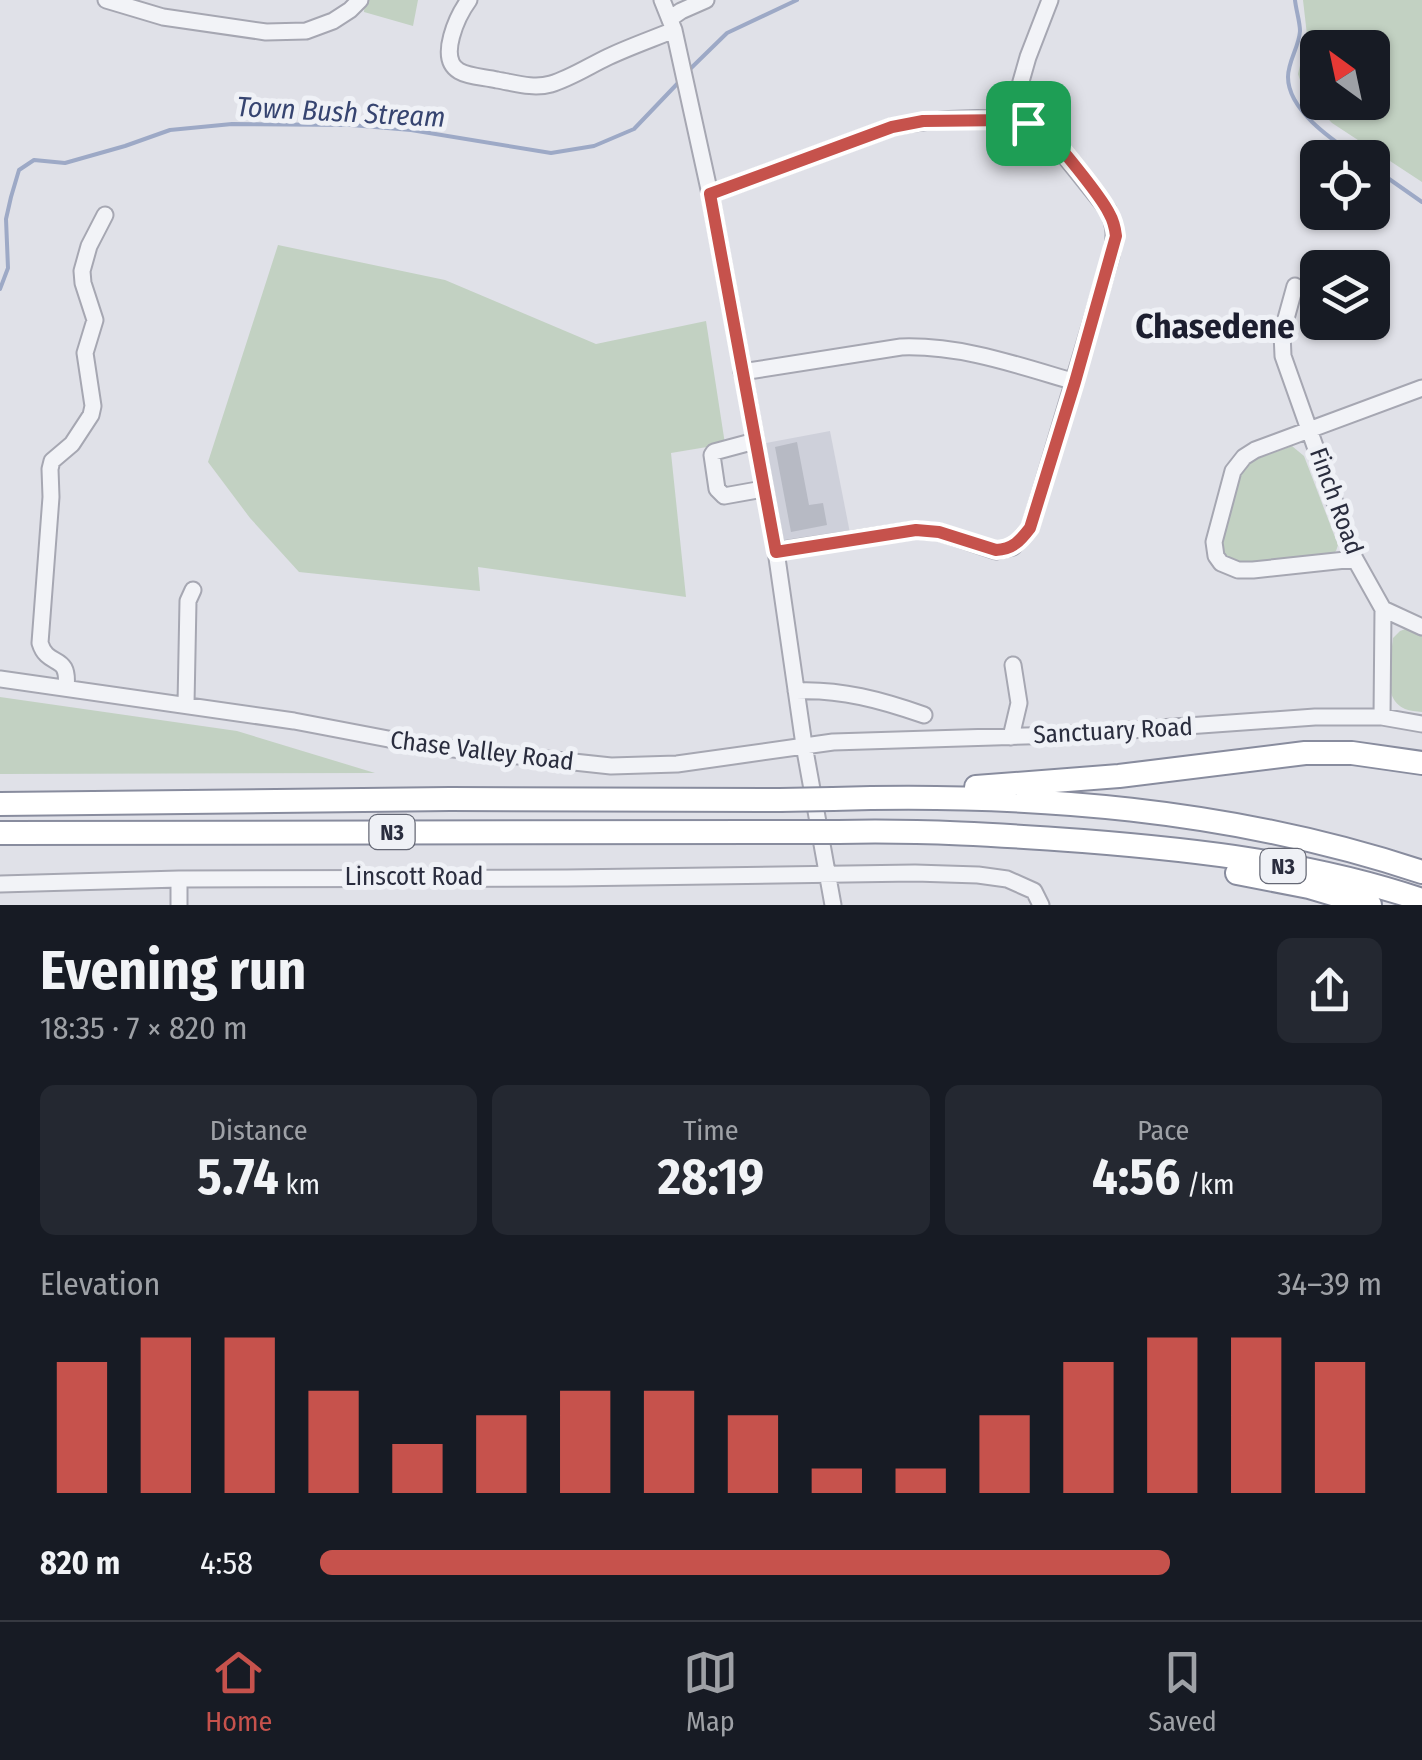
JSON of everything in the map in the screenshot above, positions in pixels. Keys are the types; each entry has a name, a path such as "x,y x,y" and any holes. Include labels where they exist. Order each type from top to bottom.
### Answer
{"highway":[{"path":"864,798 1118,776 1305,753 1352,752 1422,763"},
{"name":"N3","path":"0,804 864,798 1056,802 1171,814 1307,840 1422,872"},
{"name":"N3","path":"0,833 969,834 1228,856 1306,870 1422,900"},
{"path":"1142,846 1174,859 1370,905"}],"street":[{"path":"106,0 163,18 266,32 306,31 333,21 360,0"},
{"path":"469,0 449,46 452,65 463,73 534,87 569,77 609,57 672,24 680,11 706,0"},
{"path":"662,0 672,24 710,194 776,552 804,745 833,905"},
{"path":"1010,120 1050,0"},
{"path":"710,194 892,127 923,121 1010,120 1043,130 1102,202 1114,223 1116,236 1075,382 1030,528 1021,541 996,550 939,532 916,530 776,552"},
{"path":"66,688 65,667 45,655 40,643 50,469 52,461 72,444 93,406 84,353 95,320 82,271 89,246 105,215"},
{"name":"Finch Road","path":"1295,286 1282,333 1286,368 1356,559 1383,609 1382,717"},
{"path":"742,372 927,346 993,358 1075,382"},
{"path":"1356,559 1238,570 1227,567 1216,556 1214,542 1233,471 1254,450 1422,388"},
{"path":"754,441 714,452 717,488 724,496 763,489"},
{"path":"186,704 188,601 193,590"},
{"path":"1383,609 1422,627"},
{"path":"1011,737 1019,703 1013,666"},
{"name":"Chase Valley Road","path":"0,679 294,721 425,746 611,766 692,762 804,745"},
{"path":"796,691 848,692 924,715"},
{"name":"Sanctuary Road","path":"804,745 1011,737 1316,717 1382,717 1422,724"},
{"name":"Linscott Road","path":"0,884 179,878 915,873 1007,879 1034,891 1041,905"},
{"path":"179,878 179,905"}],"shaded area":[{"path":"830,431 850,533 780,546 761,444"}],"green space":[{"path":"365,0 418,0 413,26 364,12"},
{"path":"1303,0 1422,0 1422,182 1390,161 1390,140 1358,140 1329,120 1390,120 1390,30 1306,30"},
{"path":"278,245 445,280 596,344 706,321 725,444 671,453 686,597 478,567 480,591 299,572 250,518 208,462"},
{"path":"1292,446 1304,456 1338,545 1336,551 1328,558 1229,566 1217,553 1243,464"},
{"path":"1411,627 1422,632 1422,712 1397,704 1390,688 1393,638"},
{"path":"0,697 237,731 375,773 0,774"}],"building":[{"path":"797,442 809,505 823,503 827,525 791,532 775,447"}],"waterway":[{"name":"Town Bush Stream","path":"687,72 727,33 797,0"},
{"name":"Town Bush Stream","path":"1295,0 1300,31 1288,71 1290,90 1304,113 1333,140"},
{"name":"Town Bush Stream","path":"0,289 8,268 6,219 11,197 19,170 34,160 65,163 170,130 232,124 411,130 551,153 594,146 634,129 678,83"},
{"name":"Town Bush Stream","path":"1390,180 1422,202"}],"district":[{"name":"Chasedene","path":"1215,326"}],"route":[{"path":"923,121 1028,123 1043,130 1056,143 1096,194 1108,210 1116,236 1030,528 1021,541 1004,550 939,532 916,530 776,552 710,194 892,127 923,121"}]}
